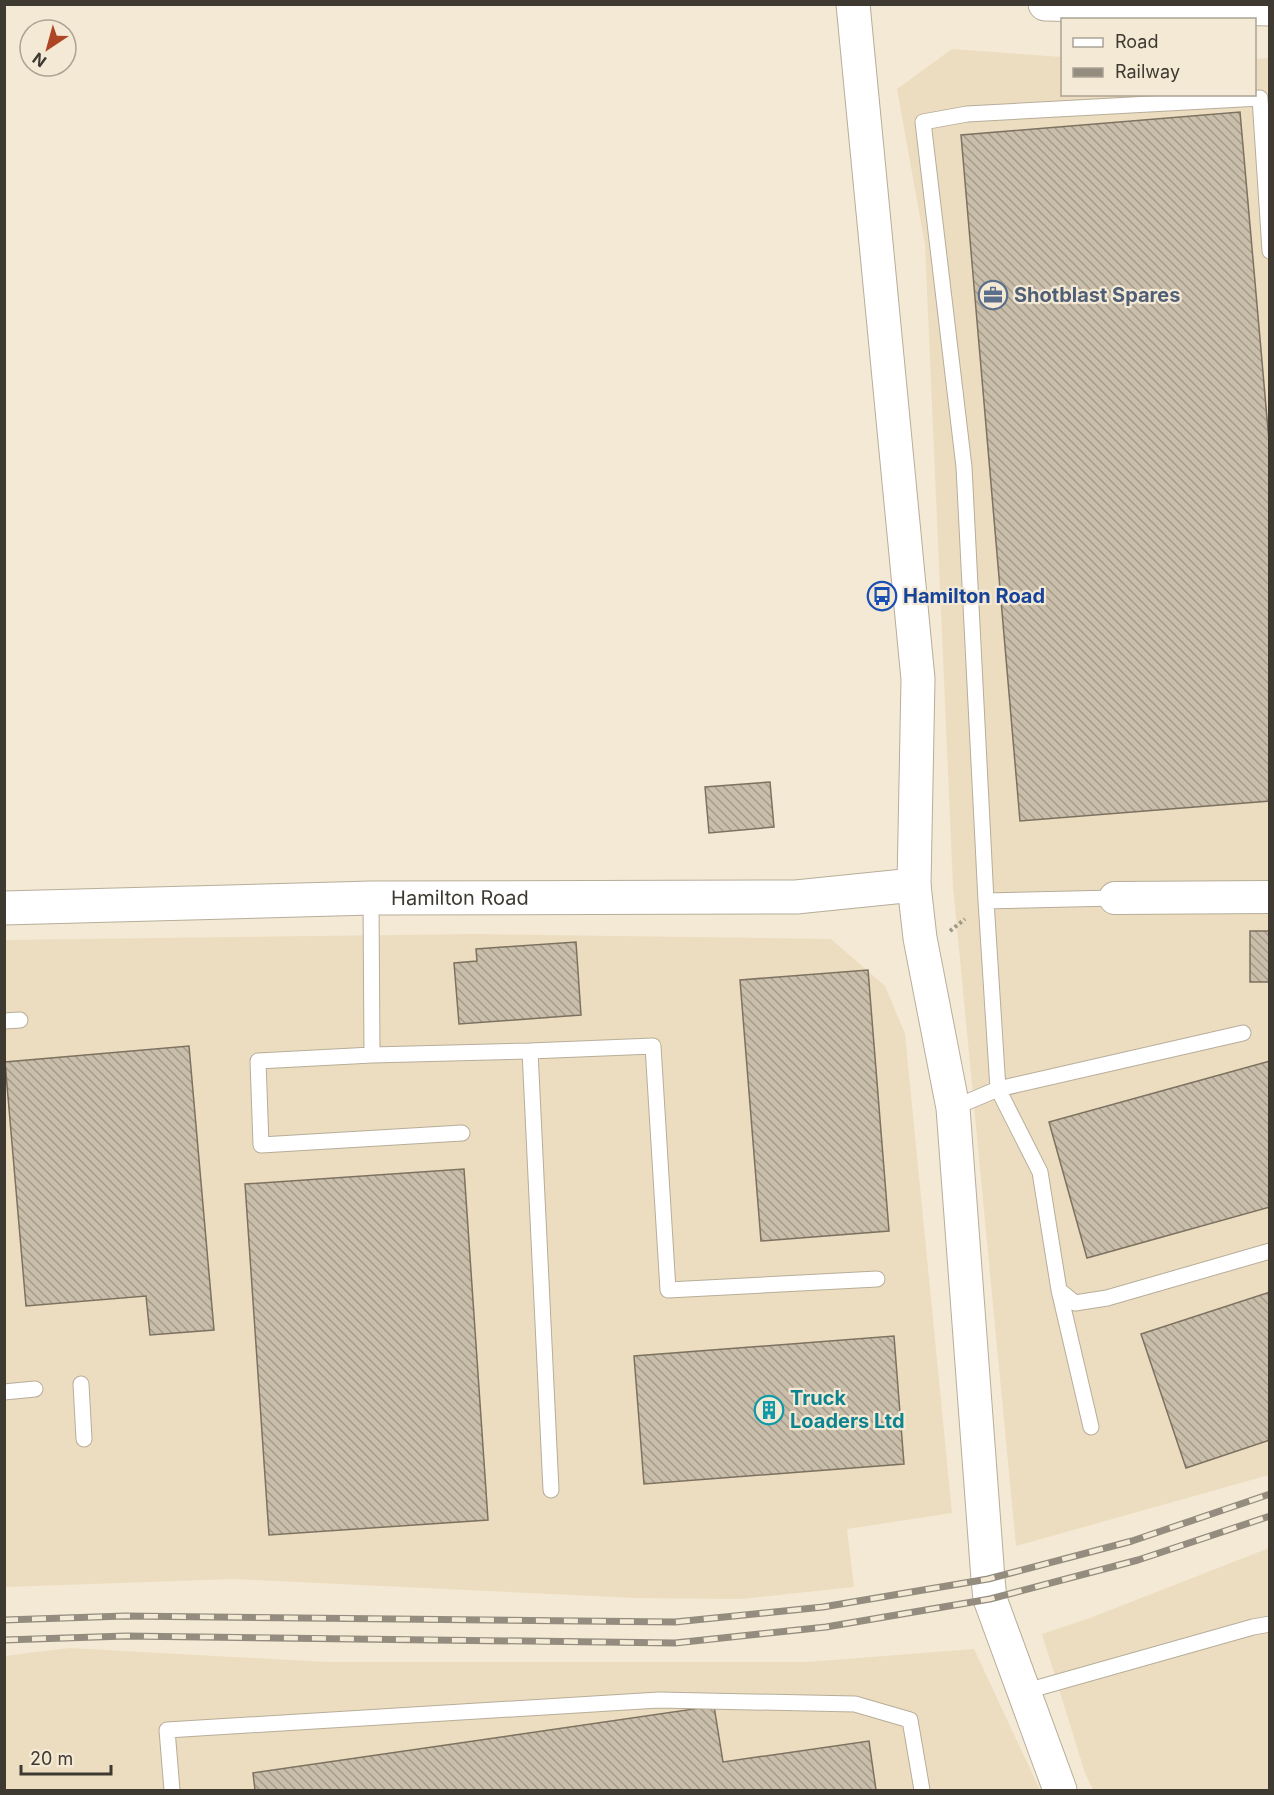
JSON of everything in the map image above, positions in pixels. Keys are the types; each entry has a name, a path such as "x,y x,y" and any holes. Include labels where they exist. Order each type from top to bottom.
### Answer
{"main road":[{"path":"853,4 918,679 914,885 920,938 953,1108 990,1599 1060,1791"},
{"path":"1045,4 1269,9"},
{"name":"Hamilton Road","path":"4,908 371,897 796,897 914,885"}],"street":[{"path":"1115,898 1269,897"}],"lane":[{"path":"1091,1427 1059,1290 1040,1172 998,1089 964,467 923,122 967,114 1260,98 1269,251"},
{"path":"371,897 372,1055"},
{"path":"986,901 1115,898"},
{"path":"4,1021 20,1020"},
{"path":"953,1108 998,1089 1243,1033"},
{"path":"462,1133 261,1145 258,1061 653,1046 668,1290 877,1279"},
{"path":"530,1051 551,1490"},
{"path":"1059,1290 1075,1303 1107,1298 1269,1251"},
{"path":"81,1384 84,1439"},
{"path":"4,1392 35,1389"},
{"path":"1023,1692 1269,1624"},
{"path":"172,1791 167,1730 659,1700 855,1704 910,1720 922,1791"}],"path":[{"path":"920,938 950,931 986,901"}],"shaded area":[{"path":"952,49 1061,57 1061,96 1256,96 1256,59 1269,58 1269,1475 1016,1546 953,886 925,245 897,89"},
{"path":"475,934 831,939 885,986 905,1034 952,1513 847,1529 854,1587 741,1599 636,1598 234,1579 5,1587 4,940"},
{"path":"1269,1548 1269,1790 1093,1790 1085,1773 1042,1634 1090,1618"},
{"path":"69,1648 327,1662 807,1662 974,1649 1040,1790 5,1790 4,1656"}],"building":[{"path":"1240,112 1270,452 1270,801 1020,821 961,135"},
{"path":"770,782 774,827 709,833 705,787"},
{"path":"1250,931 1270,931 1270,982 1250,982"},
{"path":"576,942 581,1015 459,1024 454,963 477,961 476,949"},
{"path":"868,970 889,1231 761,1241 740,980"},
{"path":"189,1046 214,1330 150,1335 146,1296 26,1306 5,1062"},
{"path":"1270,1061 1270,1207 1087,1258 1049,1122"},
{"path":"464,1169 488,1520 269,1535 245,1184"},
{"path":"1270,1292 1270,1440 1186,1468 1141,1334"},
{"name":"Truck Loaders Ltd","path":"894,1336 904,1464 644,1484 634,1356"},
{"path":"714,1706 723,1762 869,1741 876,1790 255,1790 253,1773"}],"railway":[{"path":"4,1620 125,1616 675,1622 823,1607 988,1579 1132,1541 1270,1494"},
{"path":"4,1640 126,1636 675,1643 826,1627 990,1599 1138,1560 1270,1516"}],"place":[{"name":"Shotblast Spares","path":"993,295"},
{"name":"Hamilton Road","path":"882,596"},
{"name":"Truck Loaders Ltd","path":"769,1410"}]}
